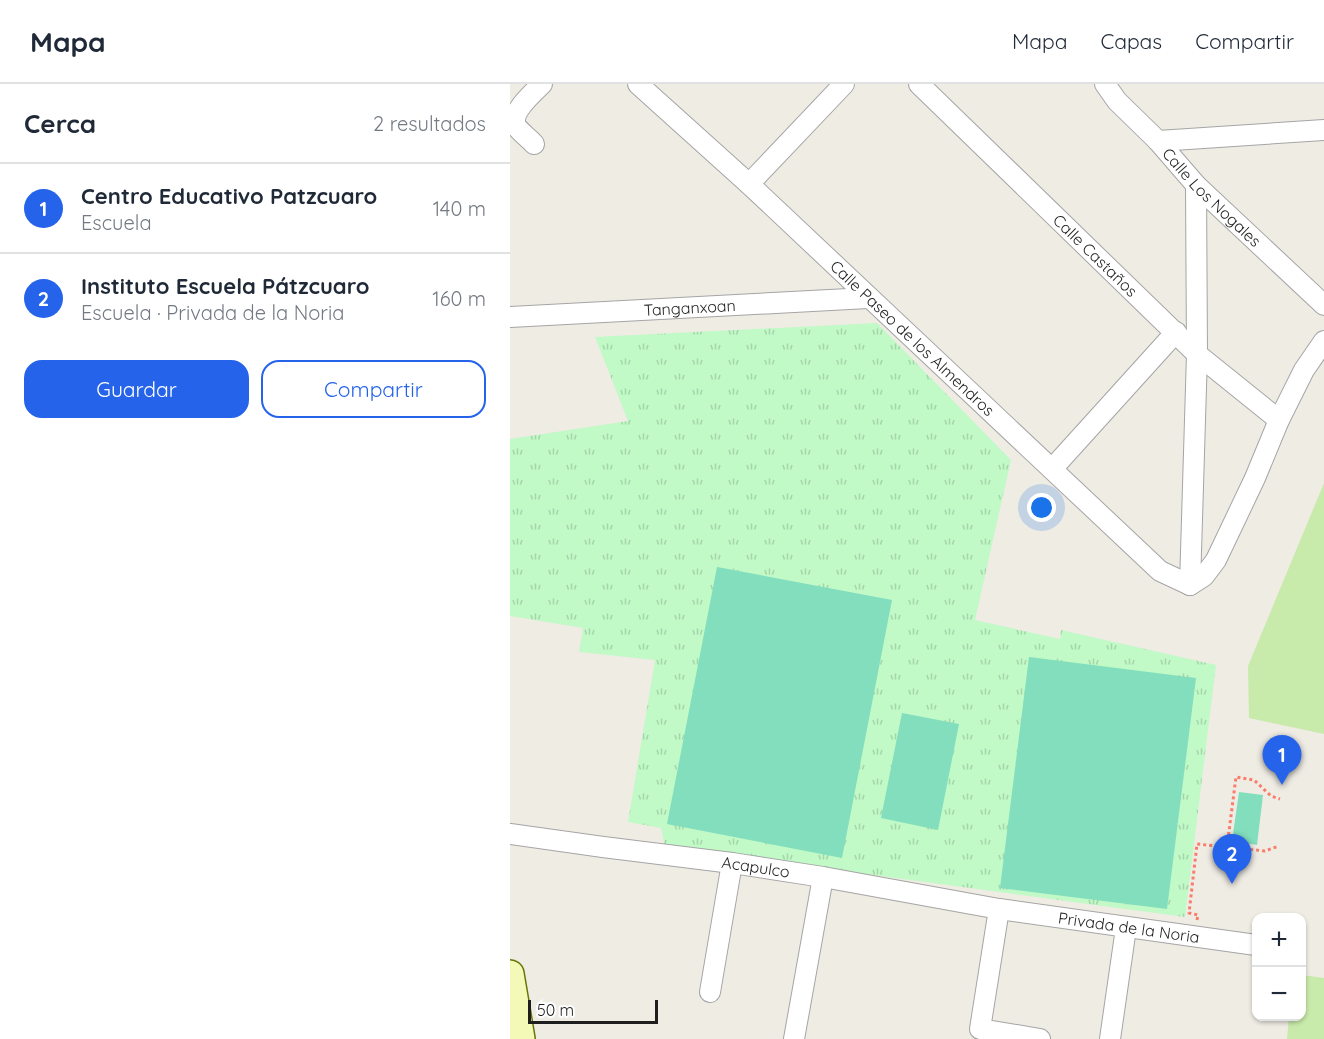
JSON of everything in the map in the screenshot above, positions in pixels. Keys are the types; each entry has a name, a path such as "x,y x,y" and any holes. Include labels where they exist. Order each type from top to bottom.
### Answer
{"main road":[{"path":"510,974 521,1039"}],"street":[{"path":"534,144 516,126 515,111 542,84"},
{"name":"Calle Paseo de los Almendros","path":"638,84 750,184 868,298 1160,571 1190,585"},
{"path":"750,184 844,84"},
{"name":"Calle Castaños","path":"919,84 1197,354 1279,420"},
{"name":"Calle Los Nogales","path":"1105,84 1196,185 1324,306"},
{"path":"1158,141 1324,130"},
{"path":"1190,585 1197,354 1196,185"},
{"name":"Tanganxoan","path":"510,317 868,298"},
{"path":"1052,469 1176,332"},
{"path":"1190,585 1204,576 1216,560 1255,478 1279,420 1304,370 1324,340"},
{"name":"Acapulco","path":"510,834 732,863 999,909"},
{"path":"710,992 732,863"},
{"path":"794,1039 823,877"},
{"path":"999,909 980,1029 1040,1039"},
{"name":"Privada de la Noria","path":"999,909 1252,944"},
{"path":"1110,1039 1126,928"}],"path":[{"path":"1267,758 1276,767"},
{"path":"1196,937 1198,915 1189,913 1197,844 1227,847 1236,777 1254,780 1271,796 1280,799"},
{"path":"1217,846 1219,851"},
{"path":"1240,854 1246,849 1265,851 1279,846"}],"green space":[{"path":"877,323 1011,460 975,620 1060,639 1061,630 1216,665 1185,917 665,847 661,828 628,822 655,660 579,652 583,628 510,616 510,439 628,421 595,337"},
{"path":"1324,483 1324,734 1249,718 1248,666"},
{"path":"717,567 892,600 842,858 667,824"},
{"path":"1029,657 1196,678 1167,909 1000,888"},
{"path":"902,713 959,724 938,830 881,818"},
{"path":"1239,792 1263,795 1257,845 1232,841"},
{"path":"1306,976 1324,978 1324,1039 1287,1039 1289,1021 1306,1021"}],"place":[{"name":"Centro Educativo Patzcuaro","path":"1282,785"},
{"name":"Instituto Escuela Pátzcuaro","path":"1232,884"}]}
